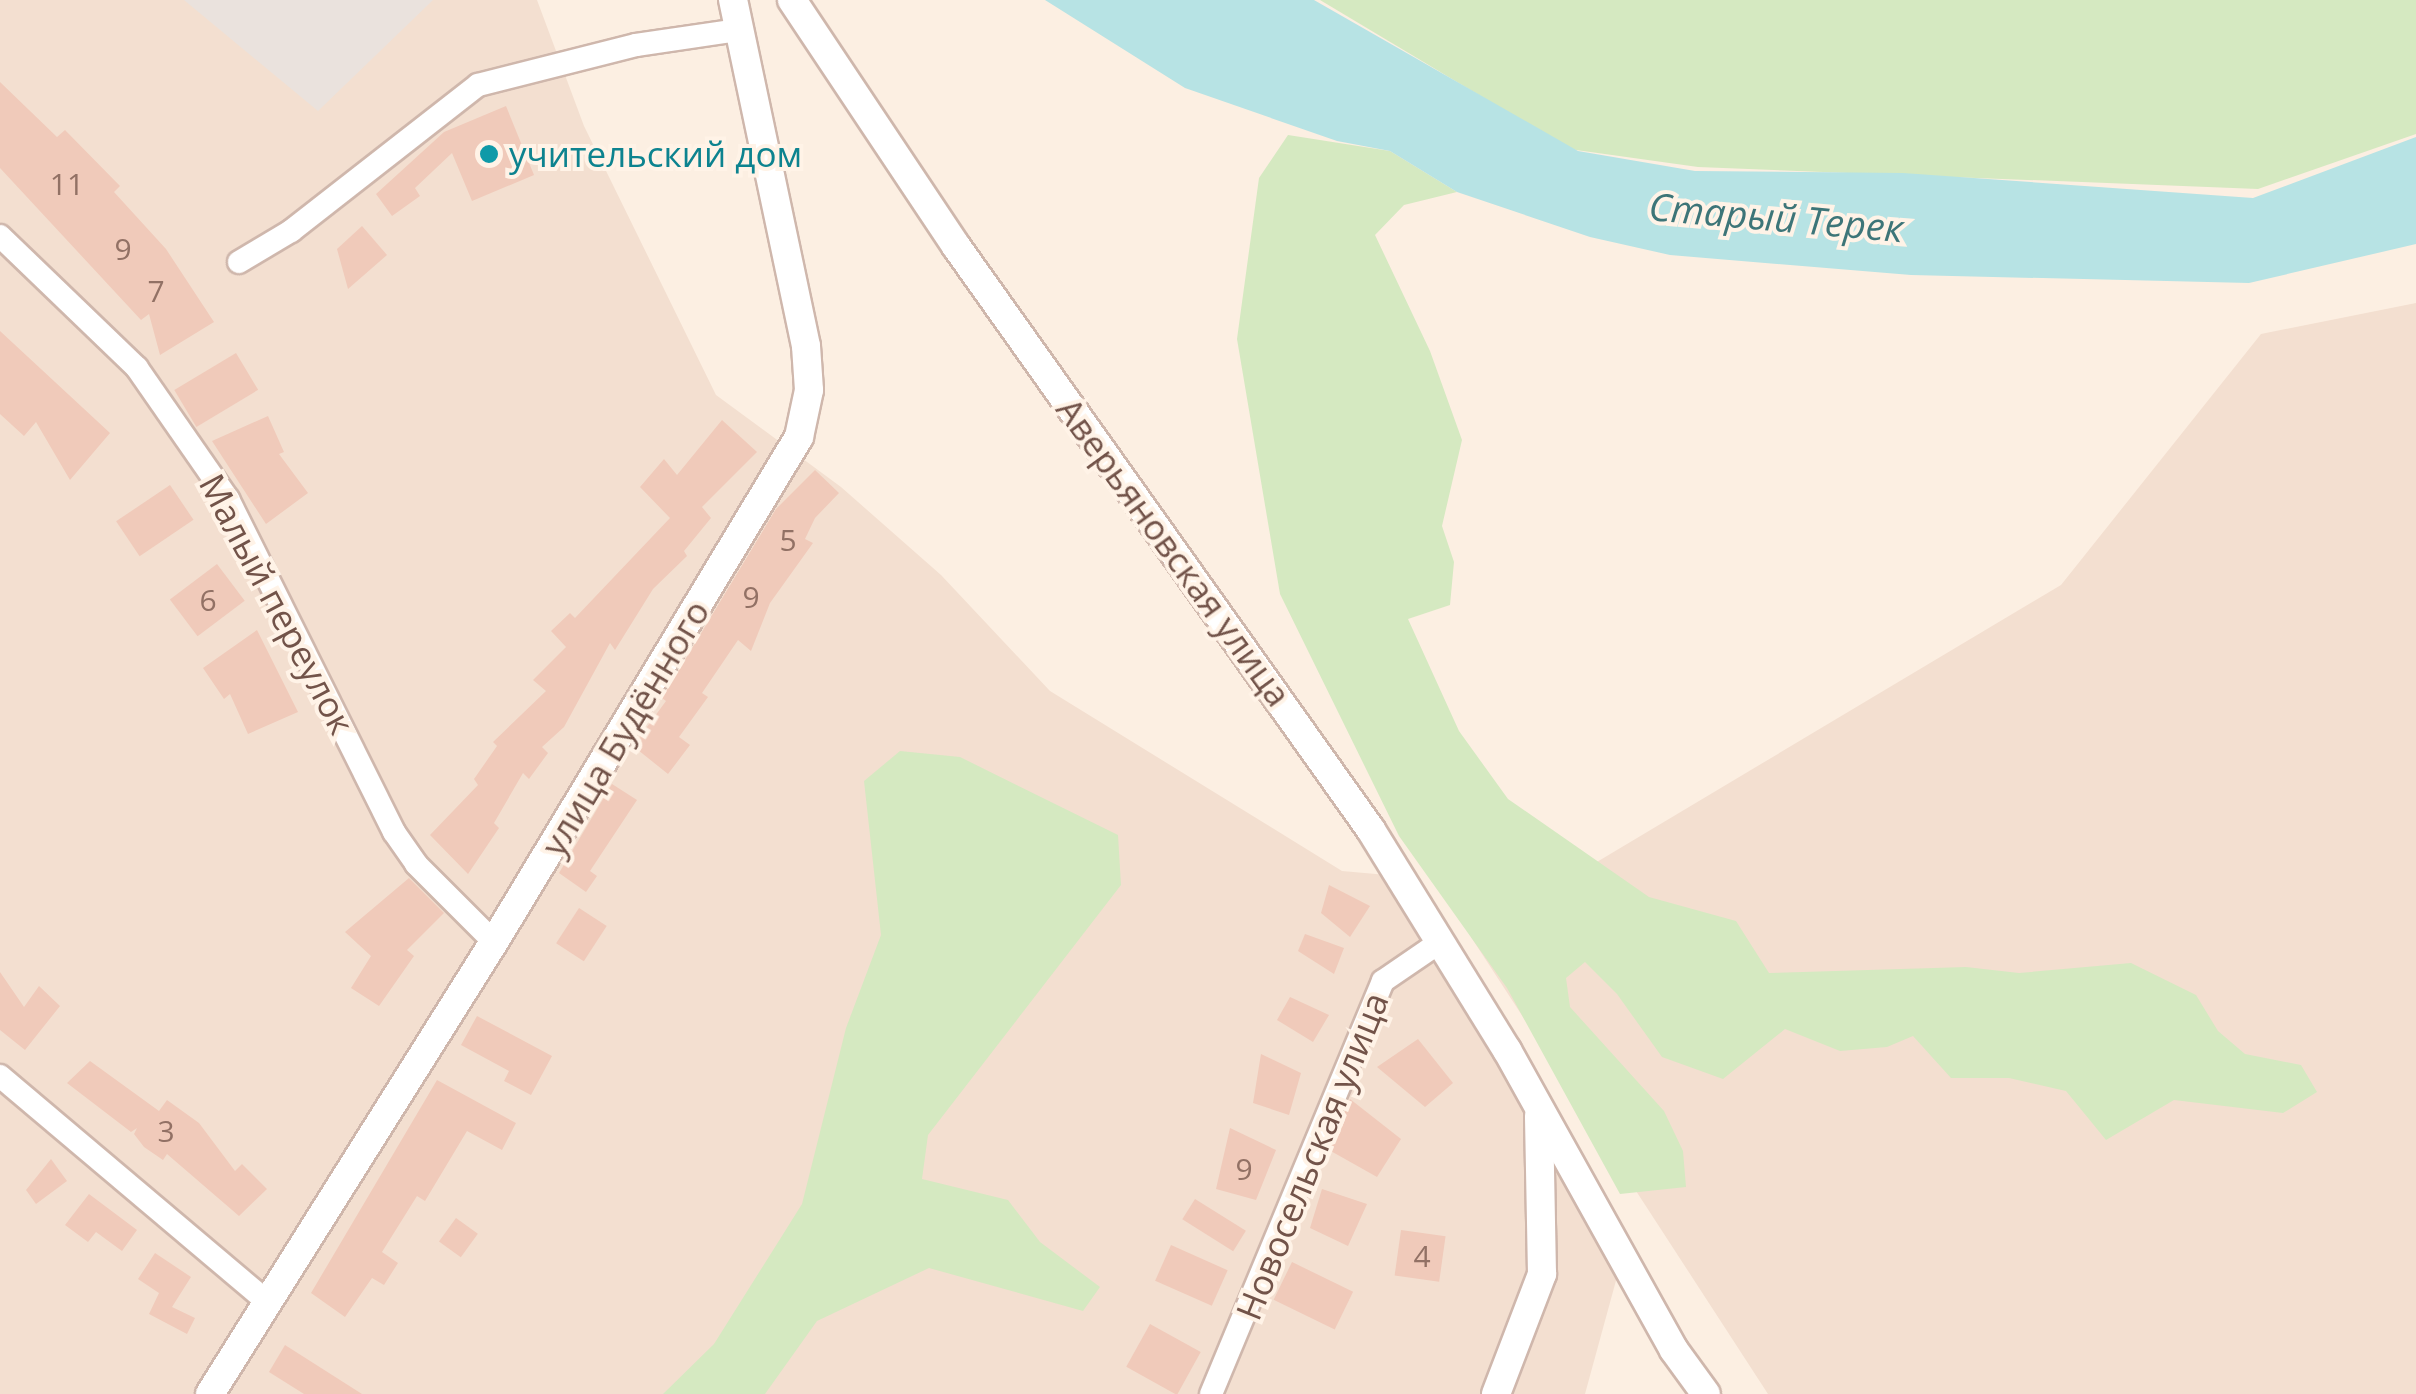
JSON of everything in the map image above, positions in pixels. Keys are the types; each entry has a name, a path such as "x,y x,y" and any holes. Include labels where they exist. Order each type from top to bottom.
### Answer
{"street":[{"name":"улица Будённого","path":"210,1394 494,942 798,437 809,390 806,346 733,0"},
{"name":"Аверьяновская улица","path":"792,0 956,246 1371,830 1706,1394"},
{"path":"238,262 292,231 478,85 636,44 739,30"},
{"name":"Малый переулок","path":"0,236 137,368 228,500 394,832 416,864 494,942"},
{"name":"Новосельская улица","path":"1212,1394 1383,981 1440,942"},
{"path":"0,1076 266,1301"},
{"path":"1496,1394 1542,1274 1540,1115"}],"shaded area":[{"path":"0,0 537,0 584,126 716,395 841,487 941,575 1050,691 1342,871 1387,875 1623,1255 1585,1394 0,1394"},
{"path":"184,0 433,0 318,111"},
{"path":"2416,303 2416,1394 1768,1394 1471,937 2061,585 2261,334"}],"green space":[{"path":"1320,0 2416,0 2416,134 2258,189 1698,167 1569,149"},
{"path":"1288,135 1390,151 1457,192 1404,205 1375,235 1430,351 1462,440 1442,526 1454,562 1450,605 1408,619 1459,731 1508,799 1649,897 1736,921 1769,973 1966,967 2019,973 2131,963 2196,995 2218,1031 2245,1054 2301,1065 2317,1092 2283,1113 2174,1100 2106,1140 2066,1091 2009,1078 1951,1078 1913,1036 1887,1047 1840,1051 1785,1029 1723,1079 1662,1057 1617,994 1585,962 1566,978 1570,1007 1664,1111 1683,1151 1686,1187 1620,1194 1507,988 1399,836 1280,594 1237,339 1259,178"},
{"path":"900,751 960,757 1118,835 1121,885 928,1135 922,1179 1008,1200 1040,1242 1100,1287 1083,1311 929,1268 817,1321 765,1394 663,1394 714,1344 802,1204 846,1028 881,935 864,781"}],"water":[{"name":"Старый Терек","path":"1045,0 1314,0 1578,151 1695,171 1903,173 2253,198 2416,137 2416,244 2249,283 1911,275 1670,255 1590,237 1457,192 1390,151 1337,141 1185,88"}],"building":[{"path":"0,82 57,137 65,130 120,186 114,192 166,249 214,322 160,355 149,314 141,320 0,168"},
{"name":"учительский дом","path":"506,106 534,175 472,201 452,153 415,188 420,196 392,216 376,194 444,132"},
{"path":"362,226 387,255 348,289 337,249"},
{"path":"0,331 110,433 70,480 36,422 24,436 0,414"},
{"path":"236,353 258,390 196,427 174,390"},
{"path":"268,416 284,452 279,454 308,493 266,524 212,441"},
{"path":"722,420 757,452 702,507 711,518 684,551 687,556 653,589 615,650 610,643 564,727 542,747 548,753 529,779 523,773 494,823 499,828 468,874 430,835 478,785 474,779 497,746 493,742 546,691 533,680 566,647 551,631 570,613 575,618 670,518 640,487 664,459 677,475"},
{"path":"815,470 839,493 815,518 805,539 813,543 770,603 751,651 738,640 702,693 708,697 679,737 690,745 668,774 633,746 666,701 662,698 776,509"},
{"path":"170,485 193,520 140,556 116,521"},
{"path":"217,564 245,601 198,636 170,600"},
{"path":"257,630 298,712 248,734 230,694 224,699 203,668"},
{"path":"612,784 637,800 590,871 597,876 586,892 559,873"},
{"path":"409,878 444,913 407,950 414,956 379,1006 351,988 371,956 345,932"},
{"path":"1329,885 1370,906 1350,937 1321,913"},
{"path":"579,908 607,926 584,961 556,943"},
{"path":"1305,934 1344,948 1334,974 1298,951"},
{"path":"0,972 24,1007 39,986 60,1006 25,1050 0,1030"},
{"path":"1290,997 1329,1015 1313,1042 1277,1020"},
{"path":"477,1016 552,1056 531,1095 504,1081 509,1071 461,1045"},
{"path":"1418,1039 1453,1083 1425,1107 1377,1067"},
{"path":"1261,1054 1301,1073 1289,1115 1253,1103"},
{"path":"90,1061 159,1111 167,1100 199,1123 235,1171 242,1164 267,1189 239,1216 167,1154 163,1160 144,1147 134,1134 137,1128 131,1132 67,1083"},
{"path":"437,1080 516,1123 502,1150 467,1131 425,1201 417,1196 382,1252 398,1263 384,1285 372,1278 345,1317 311,1293"},
{"path":"1350,1099 1401,1139 1377,1177 1329,1150"},
{"path":"1230,1128 1276,1150 1256,1200 1216,1189"},
{"path":"51,1159 67,1181 36,1204 26,1190"},
{"path":"1322,1189 1367,1204 1348,1246 1310,1228"},
{"path":"89,1194 137,1230 122,1251 96,1232 88,1242 65,1225"},
{"path":"1195,1199 1246,1231 1233,1251 1182,1219"},
{"path":"456,1218 478,1234 461,1257 439,1241"},
{"path":"1401,1230 1446,1236 1439,1282 1395,1276"},
{"path":"1171,1245 1228,1270 1212,1306 1155,1281"},
{"path":"155,1253 191,1277 172,1307 195,1318 187,1334 149,1314 159,1293 138,1279"},
{"path":"1292,1262 1353,1292 1335,1330 1274,1300"},
{"path":"1150,1324 1201,1352 1178,1394 1126,1367"},
{"path":"285,1345 362,1394 304,1394 269,1372"}],"place":[{"name":"учительский дом","path":"489,154"}]}
